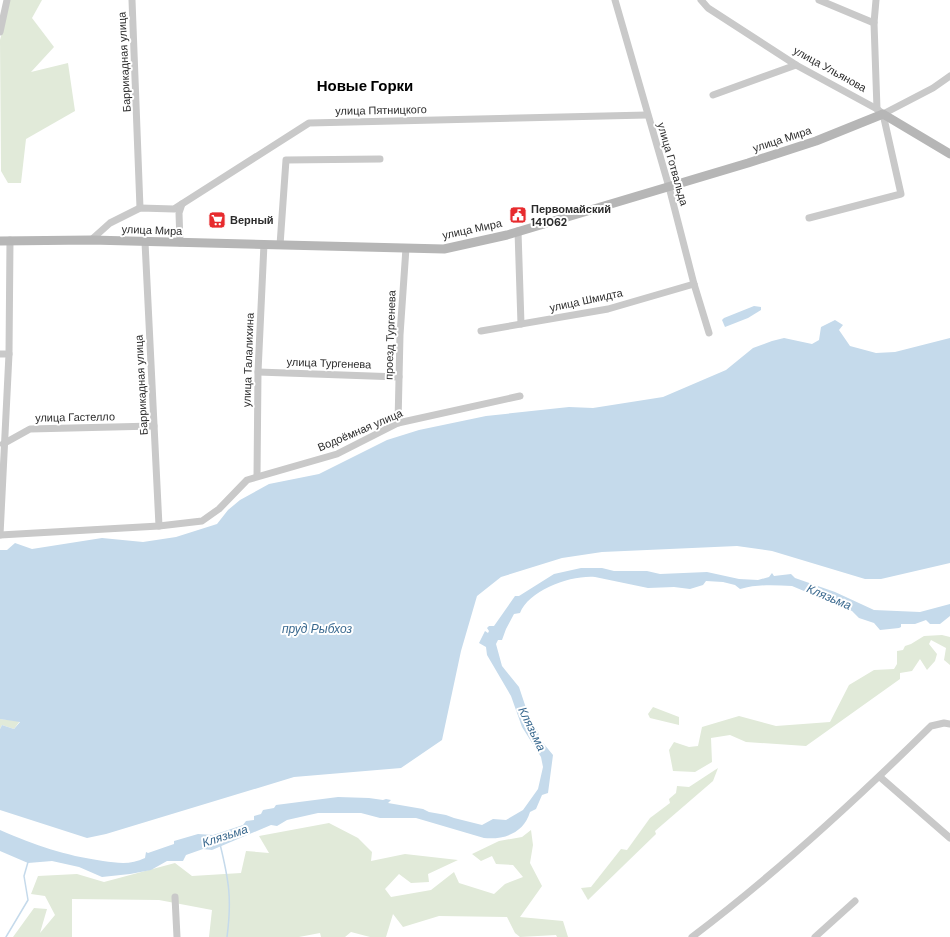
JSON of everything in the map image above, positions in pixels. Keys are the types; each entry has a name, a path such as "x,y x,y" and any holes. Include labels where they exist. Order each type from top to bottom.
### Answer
{"street":[{"path":"0,32 7,0"},
{"name":"Баррикадная улица","path":"132,0 140,208"},
{"name":"улица Готвальда","path":"615,0 709,333"},
{"name":"улица Ульянова","path":"701,0 708,8 796,65 880,111 950,154"},
{"path":"708,8 711,0"},
{"path":"819,0 874,23"},
{"path":"809,218 901,194 880,111 874,23 876,0"},
{"path":"713,95 796,65"},
{"path":"880,111 932,88 950,76"},
{"name":"улица Мира","path":"0,241 92,240 444,249 518,231 669,187 816,141 880,111"},
{"name":"улица Пятницкого","path":"140,208 174,209 309,123 647,115"},
{"path":"280,245 286,160 380,159"},
{"path":"180,243 179,213 182,204"},
{"path":"92,240 110,223 140,208"},
{"path":"518,231 521,324"},
{"path":"0,535 2,444 9,354 10,240"},
{"name":"Баррикадная улица","path":"145,242 159,526"},
{"name":"улица Талалихина","path":"257,476 258,372 264,244"},
{"name":"проезд Тургенева","path":"398,423 400,335 406,248"},
{"name":"улица Шмидта","path":"481,331 608,309 694,284"},
{"path":"0,354 9,354"},
{"name":"улица Тургенева","path":"258,372 399,376"},
{"name":"Водоёмная улица","path":"0,535 159,526 202,521 219,509 247,480 257,476 337,454 398,423 520,396"},
{"name":"улица Гастелло","path":"2,444 30,429 154,426"},
{"path":"692,937 745,897 880,776 931,726 944,723 950,724"},
{"path":"880,776 950,838"},
{"path":"175,897 177,937"},
{"path":"814,937 855,901"}],"green space":[{"path":"10,0 42,0 32,18 54,47 31,72 68,63 75,111 26,139 21,183 8,183 1,171 0,40"},
{"path":"942,635 950,637 950,665 944,660 946,648 931,640 929,644 937,654 935,661 927,670 920,659 912,671 900,673 900,679 806,746 746,742 730,735 711,738 712,762 695,772 673,771 669,750 674,742 689,747 698,746 702,727 739,716 776,726 830,722 849,685 874,670 894,669 897,664 897,651 903,650 905,646 924,636"},
{"path":"653,707 679,717 679,725 650,718 648,714"},
{"path":"0,719 20,721 14,729 2,725 0,729"},
{"path":"718,768 713,781 655,831 656,834 588,900 581,888 591,887 621,849 627,850 650,818 670,803 669,799 676,793 677,786 689,787"},
{"path":"329,823 358,838 372,852 371,861 405,854 458,860 428,874 429,882 411,883 399,874 385,889 391,897 431,890 454,872 459,883 494,894 505,884 523,877 513,865 496,864 492,856 481,861 472,854 499,841 522,837 531,830 533,845 530,863 542,886 520,917 563,921 568,937 557,937 556,935 520,937 515,933 507,917 439,916 403,927 393,914 386,937 370,937 351,932 345,937 321,937 320,933 299,937 209,937 212,910 159,900 72,899 72,937 13,937 34,908 47,909 40,933 55,915 45,896 31,894 38,876 77,874 104,882 175,863 192,876 241,873 246,851 269,853 259,836"}],"water":[{"path":"754,306 761,307 761,310 748,318 725,327 722,320 724,318"},
{"name":"пруд Рыбхоз","path":"835,320 843,325 839,330 850,346 876,353 895,352 950,338 950,563 881,579 865,579 772,551 737,546 602,552 562,558 501,577 477,596 461,651 442,740 401,768 294,777 106,834 87,838 0,810 0,729 2,725 14,729 20,722 0,719 0,550 7,550 15,543 32,549 102,538 143,542 176,537 217,524 228,510 240,500 269,484 319,474 387,440 419,430 486,416 569,407 593,408 663,397 726,370 753,348 772,341 784,338 812,344 819,340 821,327"},
{"name":"Клязьма","path":"581,568 602,568 614,571 647,571 660,574 707,572 739,579 758,580 769,577 772,573 774,576 791,574 795,578 835,592 874,610 920,612 950,604 950,616 940,624 930,624 926,620 915,624 901,624 901,627 899,628 880,630 874,623 859,618 852,611 792,586 772,585 740,589 735,585 723,582 706,581 703,585 690,589 674,587 648,588 595,577 585,577 563,581 541,591 532,597 520,613 514,614 502,640 498,640 496,644 502,666 519,687 531,723 538,731 539,738 553,755 548,793 542,795 536,809 530,812 523,825 512,834 499,838 484,838 416,818 380,818 361,813 318,813 287,820 277,826 271,825 212,850 203,849 186,855 183,861 167,861 151,870 102,877 79,867 52,861 28,863 0,851 0,830 26,841 63,853 89,859 130,863 145,858 146,852 148,853 174,844 174,841 198,834 213,835 243,825 246,821 254,820 254,816 261,814 263,810 274,808 276,805 338,797 386,799 391,800 388,803 423,809 429,812 482,825 493,819 506,820 523,810 538,789 543,767 541,757 522,727 511,696 487,655 486,647 479,643 485,631 488,633 489,631 487,628 489,626 494,626 515,596 519,596 554,574"}],"waterway":[{"name":"Клязьма","path":"220,844 229,890 227,937"},
{"path":"6,937 28,900 24,876 28,862"}],"place":[{"name":"Первомайский 141062","path":"518,215"},
{"name":"Верный","path":"217,220"}],"district":[{"name":"Новые Горки","path":"365,86"}]}
